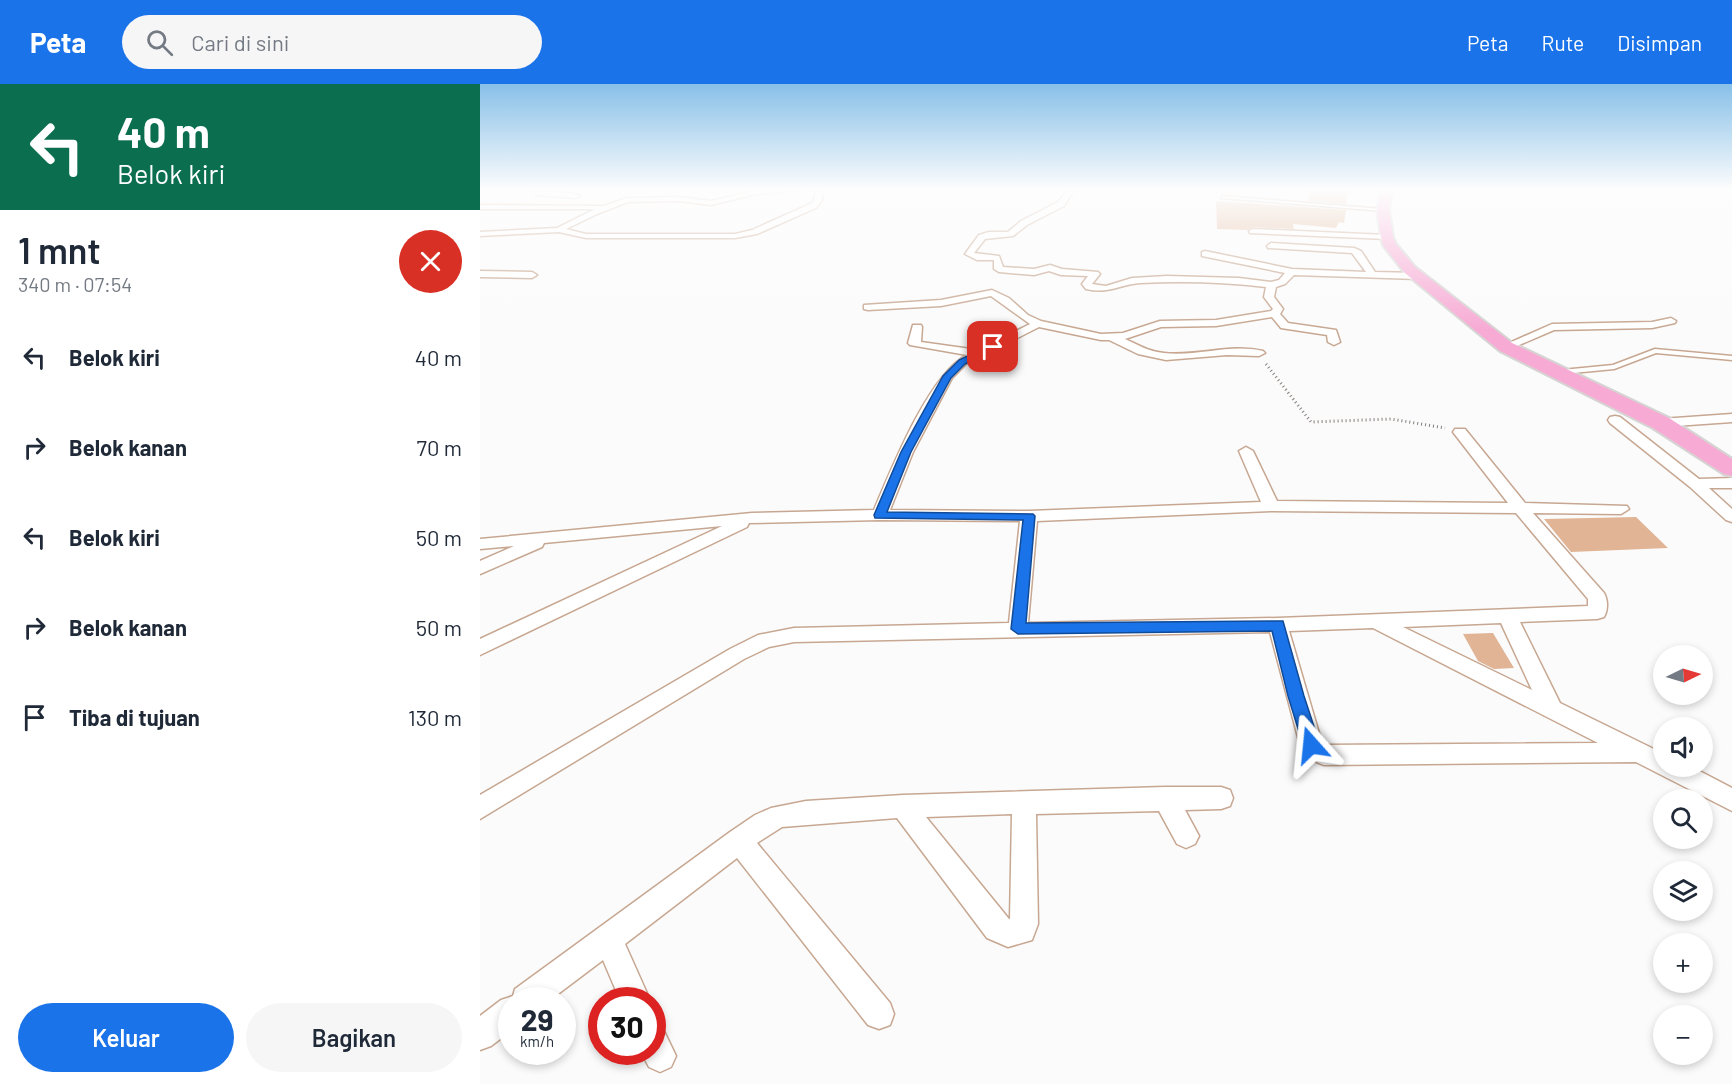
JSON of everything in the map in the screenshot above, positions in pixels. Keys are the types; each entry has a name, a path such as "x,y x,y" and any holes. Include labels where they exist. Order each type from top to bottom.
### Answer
{"main road":[{"path":"1387,237 1396,253 1418,276 1506,347 1661,423 1732,470"}],"street":[{"path":"983,237 969,254 996,258 999,269 1034,272 1050,268 1061,272 1095,274 1087,285 1099,290 1112,289 1132,281 1167,279 1239,281 1271,285 1282,282 1292,272"},
{"path":"1380,237 1387,237"},
{"path":"1272,246 1354,251 1358,253 1372,275"},
{"path":"1205,254 1292,272 1418,276"},
{"path":"480,274 532,275"},
{"path":"868,307 941,303 992,293 1005,300 1024,317 1038,324 1079,334 1112,337 1133,334 1160,324 1216,323 1274,314 1278,309 1269,297 1271,285"},
{"path":"1274,314 1285,326 1332,332 1334,342"},
{"path":"1506,347 1552,327 1644,326 1666,324 1671,321"},
{"path":"880,515 906,452 947,376 962,362 1009,341 1038,324"},
{"path":"917,327 914,343 977,354"},
{"path":"1112,337 1142,352 1166,357 1227,352 1259,353"},
{"path":"939,349 941,360 962,362"},
{"path":"1661,423 1732,418"},
{"path":"1615,420 1732,517"},
{"path":"480,808 737,654 765,640 794,635 1278,625 1594,613 1599,610 1597,597 1522,510 1460,432"},
{"path":"1246,452 1271,506"},
{"path":"1695,484 1732,483"},
{"path":"480,543 752,518 880,515 1029,516 1271,506 1522,510 1621,509"},
{"path":"1018,629 1029,516"},
{"path":"480,648 752,518"},
{"path":"480,568 550,537"},
{"path":"1507,615 1552,709"},
{"path":"1372,620 1653,760"},
{"path":"1278,625 1311,745 1317,752 1324,755 1638,752"},
{"path":"1687,777 1732,800"},
{"path":"1165,798 1186,836"},
{"path":"543,987 764,823 793,813 903,806 1221,798"},
{"path":"903,806 997,928 1008,933 1022,930 1024,924 1024,802"},
{"path":"739,841 879,1014"},
{"path":"608,939 629,987"},
{"path":"480,1035 498,1022"}],"lane":[{"path":"1559,373 1614,367 1655,351 1732,358"}],"path":[{"path":"1259,353 1311,422 1390,419 1460,432"}],"building":[{"path":"1636,517 1668,548 1571,552 1544,519"},
{"path":"1493,633 1514,668 1494,669 1478,661 1463,634"}],"route":[{"path":"993,347 962,362 947,376 906,452 880,515 1029,516 1018,629 1278,625 1311,745"}]}
